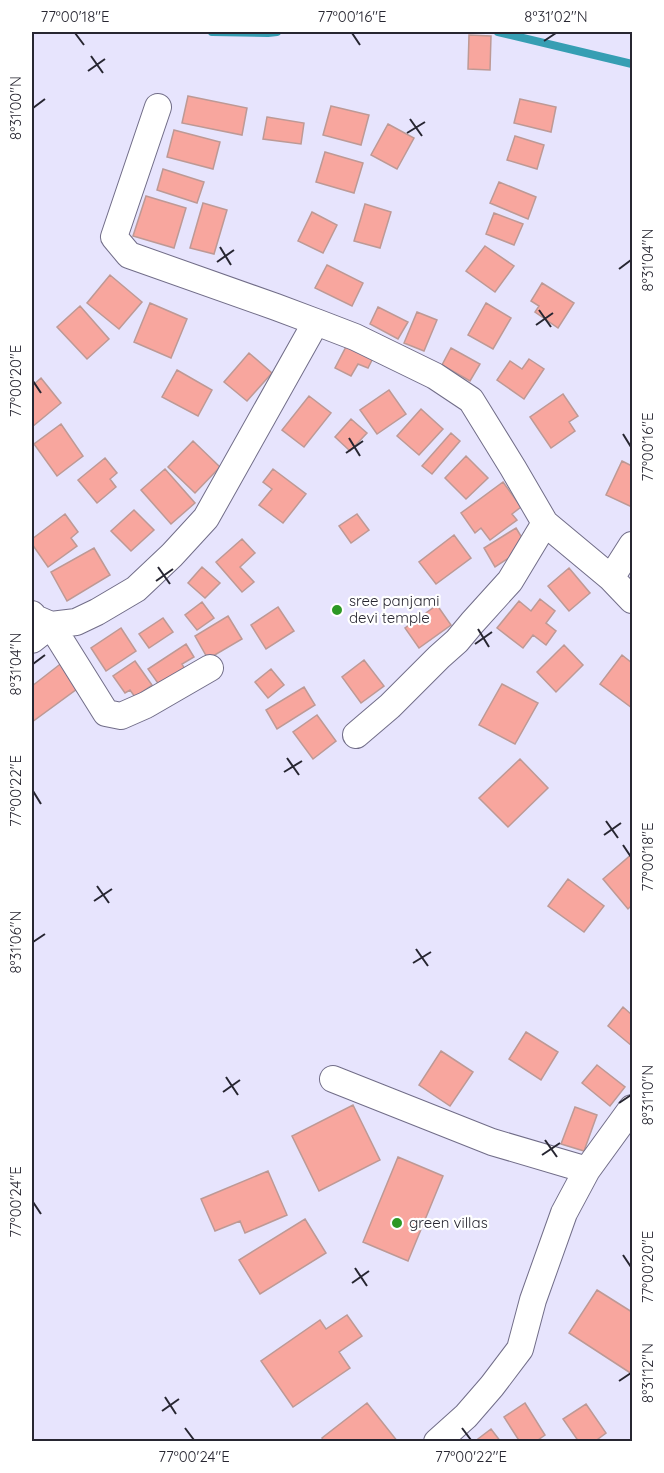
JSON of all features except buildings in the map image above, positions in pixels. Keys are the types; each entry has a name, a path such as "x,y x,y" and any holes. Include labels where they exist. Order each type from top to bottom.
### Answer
{"street":[{"path":"158,107 114,237 129,255 276,307 355,338 435,376 471,400 545,523 611,578 633,600"},
{"path":"38,626 76,622 136,589 206,518 316,322"},
{"path":"356,735 390,706 457,641 510,581 545,523"},
{"path":"611,578 633,545"},
{"path":"38,626 106,713 121,716 138,709 210,668"},
{"path":"333,1079 492,1142 587,1170"},
{"path":"437,1442 466,1416 520,1349 536,1290 564,1213 587,1170 633,1108"}],"waterway":[{"path":"212,32 277,32"},
{"path":"498,32 632,64"}],"place":[{"name":"sree panjami devi temple","path":"337,610"},
{"name":"green villas","path":"397,1223"}]}
